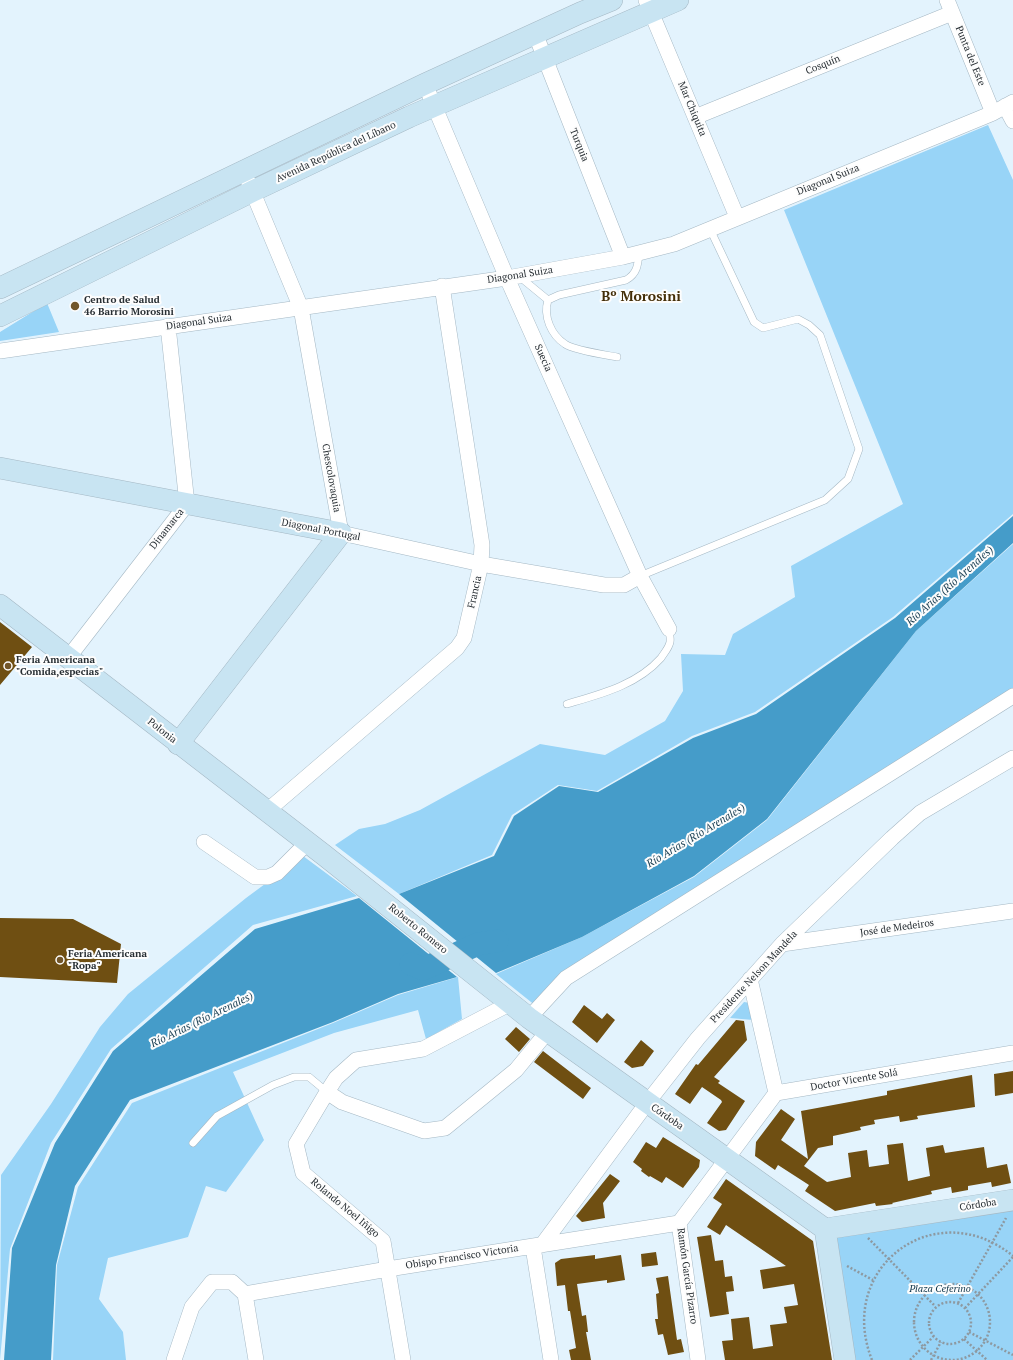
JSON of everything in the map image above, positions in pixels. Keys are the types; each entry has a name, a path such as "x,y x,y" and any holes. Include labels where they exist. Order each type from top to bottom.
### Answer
{"main road":[{"path":"0,288 244,170 535,33 578,6 612,0"},
{"name":"Avenida República del Líbano","path":"0,316 253,191 544,58 648,6 678,0"},
{"name":"Diagonal Portugal","path":"0,468 340,533"},
{"path":"178,744 340,533"},
{"name":"Polonia","path":"0,604 178,744 324,855"},
{"name":"Roberto Romero","path":"324,855 511,1004"},
{"name":"Córdoba","path":"511,1004 647,1103 825,1229 1010,1207"},
{"path":"825,1229 845,1360"}],"street":[{"name":"Mar Chiquita","path":"648,6 737,217"},
{"name":"Cosquín","path":"695,117 949,6"},
{"name":"Punta del Este","path":"949,6 1013,121"},
{"name":"Turquia","path":"535,33 623,257"},
{"name":"Suecia","path":"425,84 434,107 512,277 640,576 669,629"},
{"name":"Diagonal Suiza","path":"0,351 512,277 640,253 674,244 1004,107"},
{"name":"Chescolovaquia","path":"244,170 301,308 340,533"},
{"name":"Francia","path":"267,811 457,648 464,638 481,564 482,546 442,286"},
{"name":"Dinamarca","path":"68,658 187,504 168,326"},
{"name":"Diagonal Portugal","path":"340,533 481,564 604,585 624,584 640,576"},
{"path":"530,1018 566,978 1013,696"},
{"name":"Presidente Nelson Mandela","path":"538,1246 698,1038 782,944 920,813 1013,758"},
{"path":"204,842 256,877 268,877 277,872 308,842"},
{"name":"José de Medeiros","path":"782,944 1013,911"},
{"path":"726,1159 776,1093 750,979"},
{"path":"511,1004 423,1049 356,1060 336,1078 327,1092 342,1102 424,1131 445,1128 516,1070 548,1031"},
{"name":"Doctor Vicente Solá","path":"776,1093 1013,1053"},
{"name":"Rolando Noel Iñigo","path":"327,1092 296,1144 303,1173 383,1241 403,1360"},
{"name":"Ramón García Pizarro","path":"698,1360 679,1223 726,1159"},
{"name":"Obispo Francisco Victoria","path":"245,1294 388,1269 679,1223"},
{"path":"538,1246 551,1360"},
{"path":"174,1360 192,1307 212,1282 232,1282 245,1294 256,1360"}],"lane":[{"path":"640,576 825,500 848,479 859,449 820,335 809,325 798,319 763,328 754,322 710,229"},
{"path":"548,300 559,295 626,280 633,276 637,269 640,253"},
{"path":"512,277 548,300"},
{"path":"548,300 546,316 552,329 565,344 617,357"},
{"path":"568,704 603,694 637,678 654,665 666,652 670,641 669,629"},
{"path":"193,1143 218,1116 273,1085 294,1077 309,1077 327,1092"}],"path":[{"path":"958,1303 993,1241 1010,1207"},
{"path":"872,1360 866,1345 863,1324 865,1303 873,1280 889,1259 909,1243 935,1234 949,1232 970,1233 993,1241 1013,1256 966,1308"},
{"path":"867,1237 935,1306"},
{"path":"840,1263 873,1280"},
{"path":"944,1285 955,1285 967,1288 978,1295 985,1304 989,1316 989,1328 985,1340 977,1350 967,1357 956,1360 945,1360 934,1356 923,1347 917,1339 914,1328 914,1316 918,1305 925,1296 934,1289 944,1285"},
{"path":"946,1301 958,1303 966,1308 971,1319 969,1332 964,1339 951,1344 940,1342 933,1337 928,1325 929,1317 935,1306 946,1301"},
{"path":"969,1332 1013,1355"},
{"path":"910,1360 933,1337"},
{"path":"964,1339 987,1360"},
{"path":"931,1360 940,1342"}],"green space":[{"path":"988,125 1013,180 1013,514 893,617 755,712 692,736 597,791 558,785 512,815 492,855 399,894 335,845 359,829 385,824 420,810 540,744 605,755 665,721 683,691 681,654 725,655 733,634 795,597 791,566 903,504 784,210"},
{"path":"47,303 59,332 0,341 0,332"},
{"path":"1013,544 1013,688 795,825 562,977 536,1006 496,974 582,937 694,877 767,820 916,631"},
{"path":"303,856 357,896 253,925 111,1049 51,1143 10,1249 0,1360 1,1175 51,1104 100,1027 128,994 246,898"},
{"path":"458,977 462,1019 426,1039 418,1010 334,1033 233,1072 264,1140 226,1192 206,1186 188,1237 108,1258 99,1299 123,1332 126,1360 53,1360 57,1265 78,1187 132,1103 333,1023 398,995"},
{"path":"744,1002 750,1003 753,1020 730,1018"},
{"name":"Plaza Ceferino","path":"1013,1205 1013,1360 851,1360 832,1234"}],"water":[{"path":"1013,516 1013,543 916,631 767,819 694,876 582,937 496,973 399,894 494,856 514,816 559,786 598,792 693,738 756,714 895,618"},
{"path":"359,898 457,977 398,994 333,1022 130,1100 75,1186 56,1265 51,1360 4,1360 12,1248 55,1143 113,1051 255,929"}],"building":[{"name":"Feria Americana \"Comida,especias\"","path":"0,622 32,647 0,685"},
{"name":"Feria Americana \"Ropa\"","path":"0,918 73,919 121,944 117,983 0,977"},
{"path":"584,1005 602,1019 607,1013 615,1020 597,1043 572,1022"},
{"path":"736,1020 744,1021 747,1040 714,1077 720,1081 718,1083 745,1101 726,1130 719,1131 707,1123 722,1102 721,1100 702,1087 690,1104 675,1094 696,1064 698,1065"},
{"path":"516,1027 530,1039 519,1052 505,1039"},
{"path":"641,1040 654,1051 643,1066 632,1068 624,1062"},
{"path":"543,1051 591,1088 583,1099 534,1062"},
{"path":"1013,1071 1013,1093 995,1096 994,1074"},
{"path":"972,1075 975,1107 917,1116 918,1119 900,1122 899,1116 874,1120 875,1124 860,1127 861,1130 833,1136 833,1145 818,1148 804,1166 827,1182 851,1177 848,1153 867,1150 869,1167 889,1164 887,1145 903,1143 908,1181 930,1176 926,1148 943,1145 945,1153 984,1147 987,1168 1007,1164 1011,1183 992,1187 991,1182 968,1186 968,1190 952,1193 951,1187 931,1191 932,1194 892,1203 893,1204 876,1206 875,1203 835,1211 805,1191 809,1185 778,1165 775,1170 755,1156 756,1142 781,1109 795,1119 781,1140 808,1159 801,1111 887,1095 887,1091"},
{"path":"663,1137 700,1160 699,1167 683,1188 666,1177 662,1183 650,1176 649,1177 633,1162 646,1142 656,1148"},
{"path":"610,1174 620,1181 603,1203 605,1218 582,1222 576,1216"},
{"path":"726,1179 813,1241 832,1360 725,1360 722,1341 733,1340 731,1319 749,1317 753,1349 773,1346 770,1325 787,1323 784,1307 798,1305 794,1284 763,1289 760,1270 786,1266 726,1225 720,1235 707,1227 722,1204 713,1198"},
{"path":"711,1235 715,1261 723,1260 725,1277 732,1276 734,1291 726,1292 729,1314 710,1317 697,1237"},
{"path":"656,1252 658,1265 642,1267 641,1254"},
{"path":"595,1255 595,1259 621,1255 625,1280 607,1283 607,1280 577,1284 582,1316 586,1315 588,1332 586,1332 591,1360 571,1360 569,1350 576,1348 570,1311 568,1311 565,1285 557,1286 555,1263 561,1259"},
{"path":"668,1276 677,1340 681,1339 684,1352 668,1355 663,1334 658,1335 655,1319 658,1319 656,1294 659,1293 656,1278"}],"waterway":[{"name":"Río Arias (Río Arenales)","path":"411,964 423,969 478,944 497,941"}],"place":[{"name":"Centro de Salud 46 Barrio Morosini","path":"75,306"},
{"name":"Feria Americana \"Comida,especias\"","path":"8,666"},
{"name":"Feria Americana \"Ropa\"","path":"60,960"}],"district":[{"name":"Bº Morosini","path":"641,297"}]}
